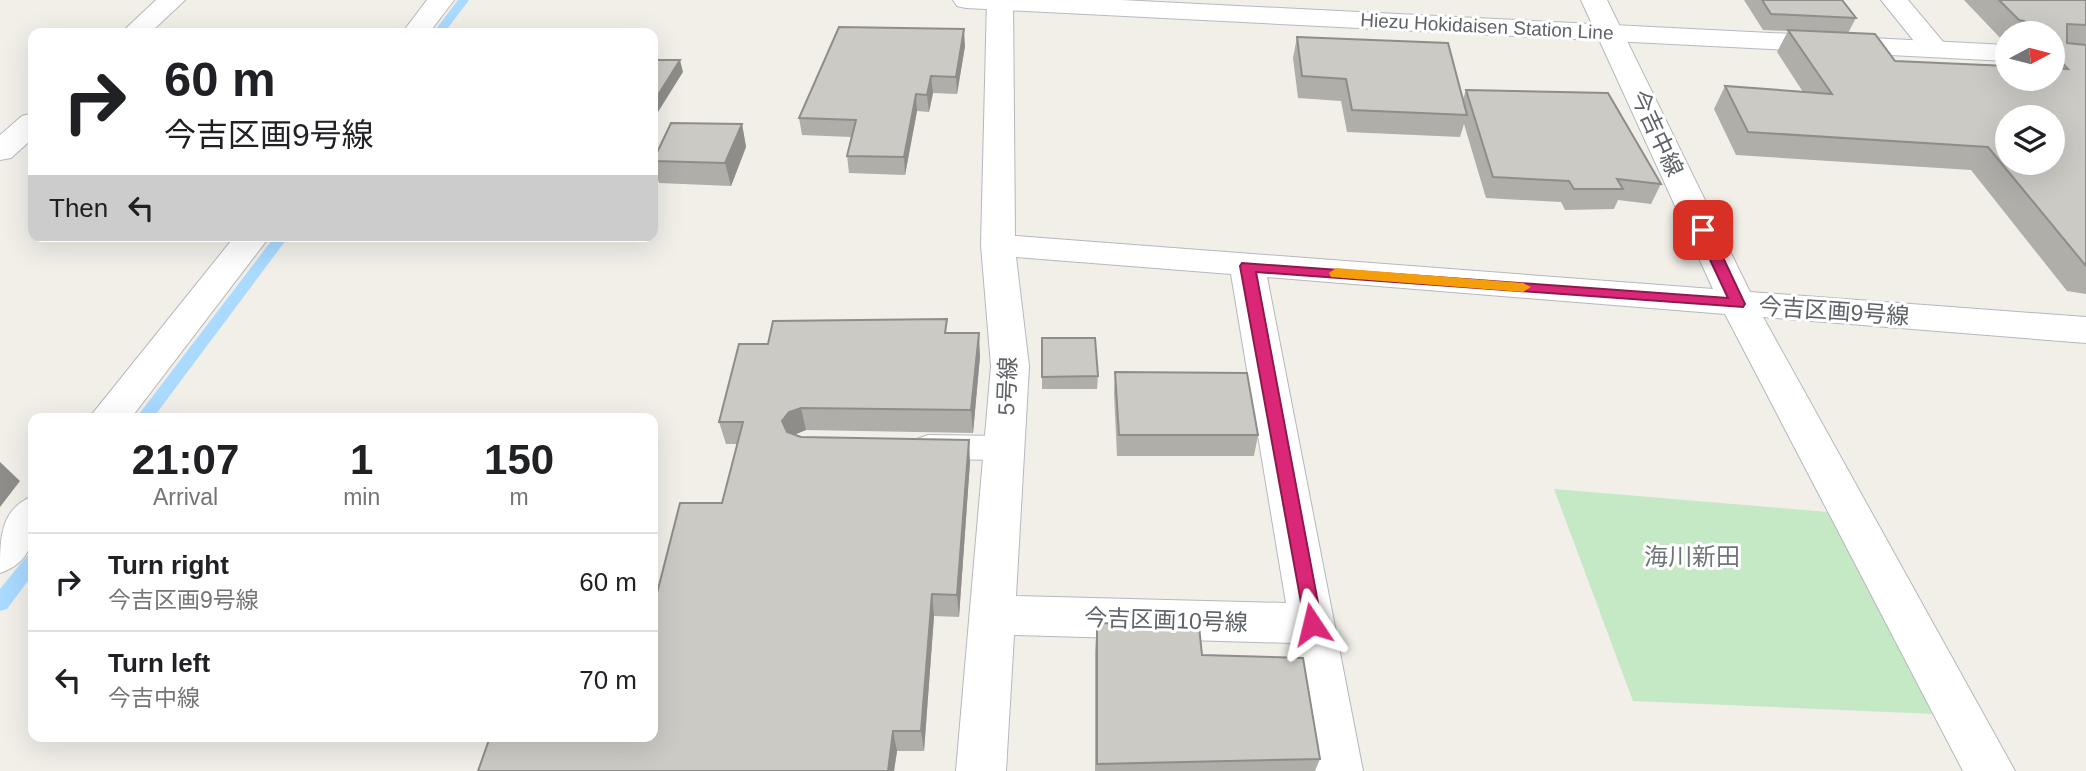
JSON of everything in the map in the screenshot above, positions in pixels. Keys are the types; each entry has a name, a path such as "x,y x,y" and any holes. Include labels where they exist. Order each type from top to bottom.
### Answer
{"street":[{"path":"140,28 172,0"},
{"path":"419,28 441,0"},
{"name":"今吉中線","path":"1594,0 1738,304 1990,771"},
{"path":"1894,0 1936,50"},
{"name":"Hiezu Hokidaisen Station Line","path":"988,1 1995,52"},
{"name":"5号線","path":"981,771 1010,366 998,245 988,1"},
{"path":"0,151 28,126"},
{"path":"113,413 248,242"},
{"name":"今吉区画9号線","path":"998,245 2086,330"},
{"path":"1247,266 1338,771"},
{"path":"0,555 28,519"},
{"name":"今吉区画10号線","path":"992,615 1312,624"}],"lane":[{"path":"898,446 1004,449"}],"green space":[{"path":"1554,489 1828,512 1934,714 1633,701"}],"building":[{"path":"1762,0 1842,0 1856,18 1771,14"},
{"path":"1999,0 2086,0 2086,25 2067,24 2067,43 2086,45 2086,266 2011,175 2065,175 2065,105 1995,105 1995,156 1988,147 1748,132 1725,86 1832,94 1788,30 1875,34 1895,61 1995,65 1995,91 2065,91 2065,69 2068,69 2065,66 2065,21 2019,20"},
{"path":"839,27 964,29 956,77 931,76 927,95 916,94 904,157 847,156 856,120 799,118"},
{"path":"1297,37 1448,43 1467,115 1352,110 1346,79 1302,76"},
{"path":"658,60 680,60 658,95"},
{"path":"1466,90 1608,93 1661,184 1617,179 1623,189 1574,189 1569,181 1493,177"},
{"path":"671,123 742,124 725,163 658,161 658,150"},
{"path":"947,319 945,333 979,333 971,410 801,408 789,412 782,421 787,432 801,437 969,440 957,595 932,594 921,731 893,731 888,771 478,771 488,742 658,742 658,589 680,503 722,503 743,422 719,422 739,344 768,344 773,321"},
{"path":"1042,338 1095,338 1098,376 1042,377"},
{"path":"1115,372 1247,373 1258,435 1119,435"},
{"path":"1097,623 1199,626 1202,655 1303,658 1320,759 1097,764"}],"waterway":[{"path":"442,28 464,0"},
{"path":"148,413 277,242"},
{"path":"0,603 28,567"}],"slow traffic":[{"path":"1336,273 1523,287"}],"district":[{"name":"海川新田","path":"1692,557"}],"route":[{"path":"1312,624 1247,266 1738,304 1703,230"}]}
